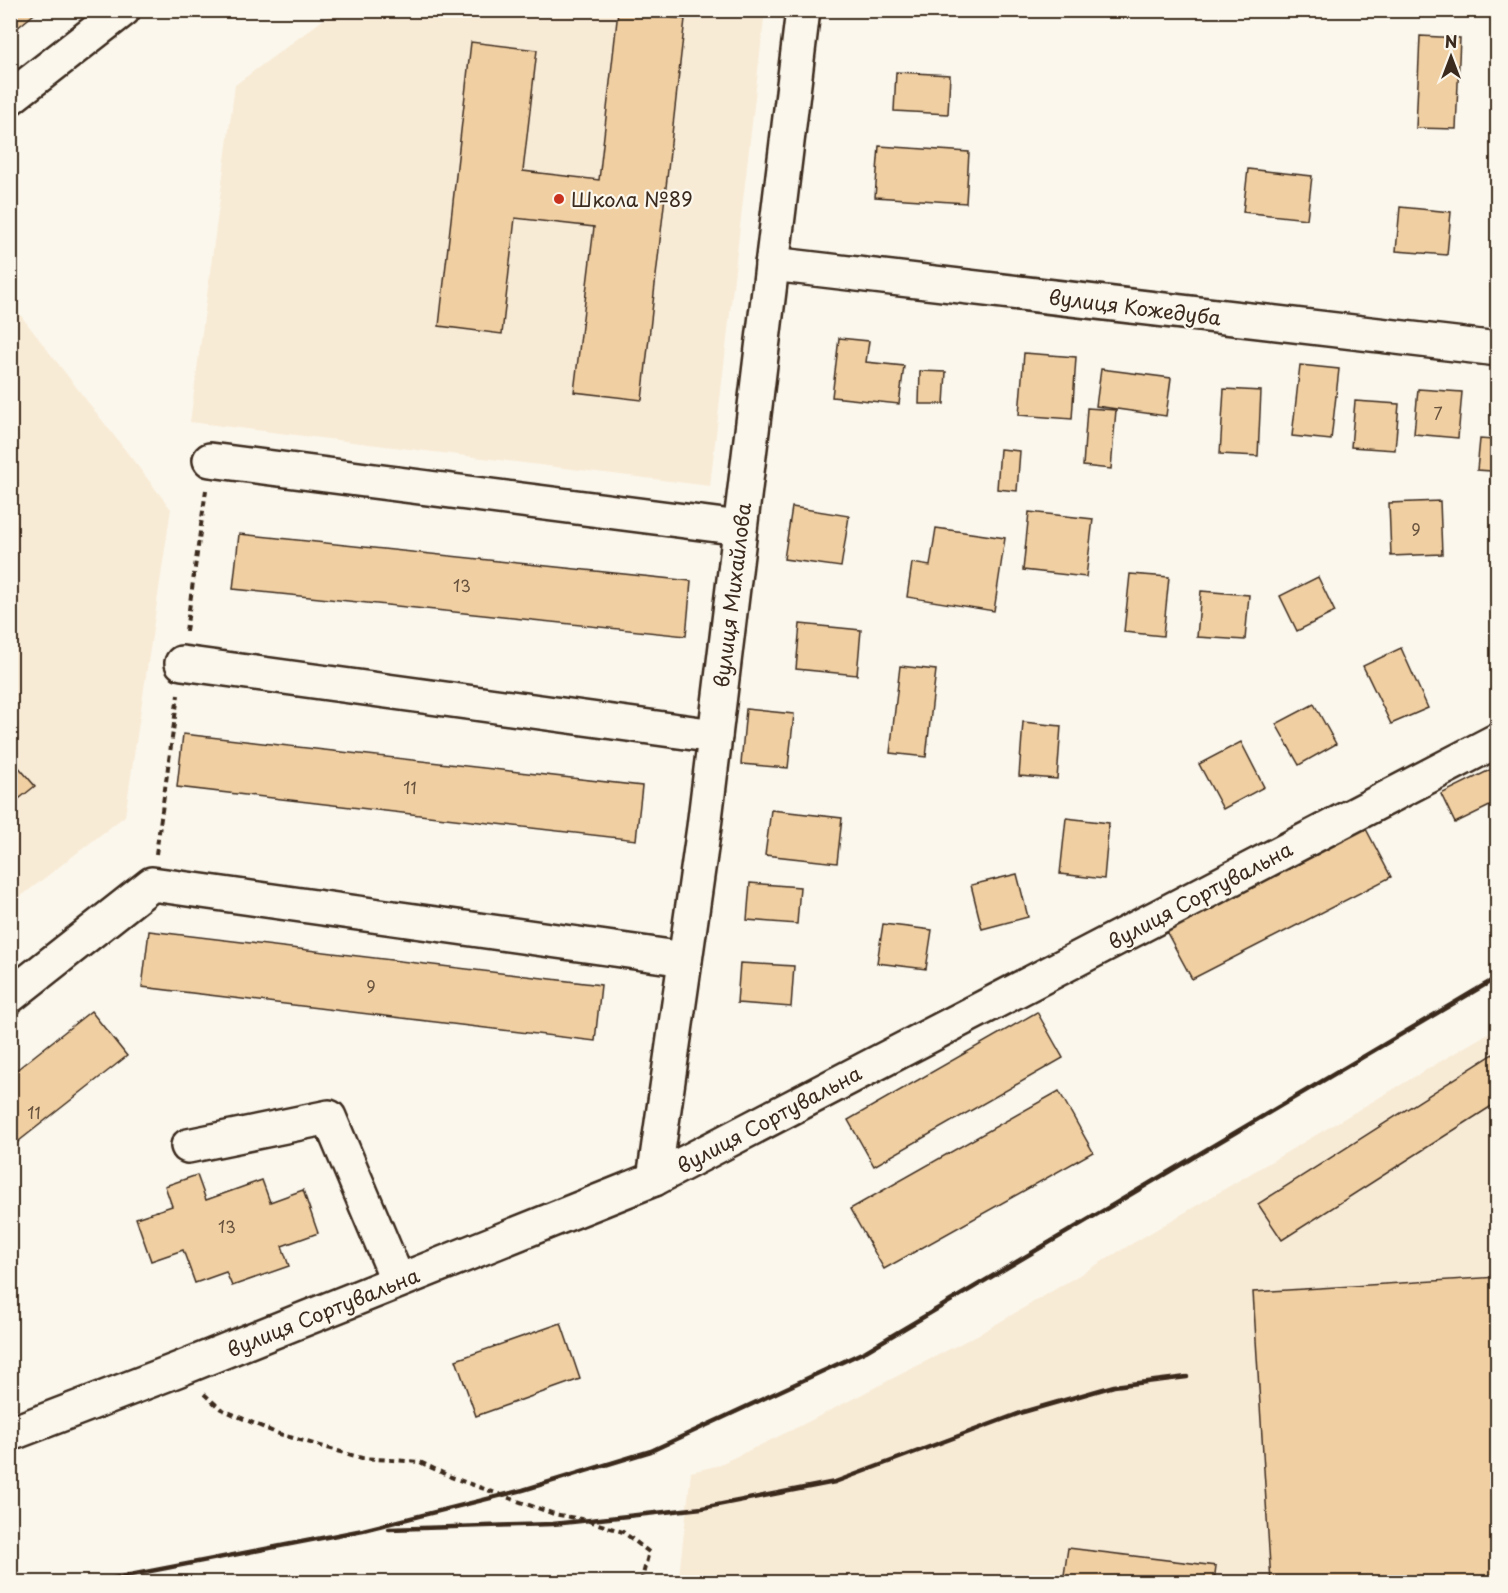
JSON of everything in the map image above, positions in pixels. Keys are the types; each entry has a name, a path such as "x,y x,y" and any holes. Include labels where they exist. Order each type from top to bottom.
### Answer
{"street":[{"path":"10,98 123,10"},
{"name":"вулиця Михайлова","path":"654,1179 715,736 803,10"},
{"name":"вулиця Кожедуба","path":"772,264 1497,349"},
{"path":"210,460 740,528"},
{"path":"182,663 715,736"},
{"name":"вулиця Сортувальна","path":"10,1434 177,1370 654,1179 1497,740"},
{"path":"10,996 152,884 685,959"},
{"path":"188,1146 329,1117 398,1281"}],"path":[{"path":"177,1370 221,1409 276,1433 362,1458 420,1462 451,1477 554,1514 586,1520 623,1532 649,1552 641,1582"}],"shaded area":[{"path":"335,11 765,11 710,486 190,422 235,85"},
{"path":"11,303 171,509 125,816 11,904"},
{"path":"1497,1028 1497,1582 734,1582 679,1575 691,1472 716,1466 796,1428 981,1333"}],"building":[{"path":"10,10 39,10 10,34"},
{"name":"Школа №89","path":"618,11 685,19 642,400 574,392 594,227 515,218 502,334 439,326 471,42 537,50 523,171 599,180"},
{"path":"1420,36 1460,38 1456,129 1416,128"},
{"path":"896,72 950,75 948,114 894,111"},
{"path":"879,146 969,152 966,203 875,197"},
{"path":"1248,169 1312,176 1307,219 1243,212"},
{"path":"1400,207 1451,212 1447,255 1396,251"},
{"path":"839,338 869,341 866,362 904,366 899,404 832,397"},
{"path":"1024,353 1076,357 1072,419 1019,415"},
{"path":"1300,365 1339,369 1331,440 1292,436"},
{"path":"1101,369 1171,378 1166,416 1096,406"},
{"path":"920,371 946,372 944,404 919,404"},
{"path":"1224,389 1261,391 1258,456 1220,454"},
{"path":"1418,389 1462,392 1458,438 1414,434"},
{"path":"1355,401 1399,404 1395,450 1351,447"},
{"path":"1087,408 1116,410 1111,469 1083,466"},
{"path":"1495,422 1498,422 1498,483 1490,482 1491,471 1477,470 1480,439 1493,440"},
{"path":"1000,449 1020,451 1017,491 997,489"},
{"path":"1440,501 1442,554 1391,556 1389,503"},
{"path":"792,507 849,516 841,567 784,559"},
{"path":"1029,512 1093,519 1086,577 1023,570"},
{"path":"936,528 1005,538 994,611 907,597 912,563 930,566"},
{"path":"239,534 691,581 686,636 233,589"},
{"path":"1130,574 1169,577 1163,636 1124,632"},
{"path":"1318,577 1335,612 1297,631 1280,596"},
{"path":"1201,591 1249,595 1245,640 1197,637"},
{"path":"800,624 861,630 857,675 796,669"},
{"path":"1401,648 1428,708 1391,724 1363,666"},
{"path":"900,666 936,670 926,757 890,753"},
{"path":"1314,704 1336,744 1299,765 1276,724"},
{"path":"746,709 794,714 788,768 741,764"},
{"path":"1023,722 1061,726 1057,779 1019,776"},
{"path":"183,734 642,786 636,840 177,787"},
{"path":"1241,742 1264,787 1223,809 1199,764"},
{"path":"10,757 35,786 10,806"},
{"path":"1498,766 1498,802 1455,823 1441,794"},
{"path":"771,810 842,818 837,863 765,855"},
{"path":"1066,818 1109,823 1104,879 1060,874"},
{"path":"1365,827 1391,877 1192,979 1165,929"},
{"path":"1017,874 1028,917 982,929 971,885"},
{"path":"750,883 800,887 797,924 747,920"},
{"path":"883,924 932,930 926,969 877,963"},
{"path":"149,931 601,985 595,1041 142,987"},
{"path":"740,963 794,966 791,1007 737,1003"},
{"path":"91,1011 127,1056 10,1148 10,1075"},
{"path":"1037,1012 1063,1058 874,1166 848,1120"},
{"path":"1498,1051 1498,1102 1282,1240 1258,1204"},
{"path":"1059,1091 1093,1152 884,1269 850,1209"},
{"path":"197,1175 206,1200 262,1180 270,1202 303,1190 318,1233 282,1246 289,1266 232,1286 226,1272 195,1283 183,1250 151,1261 136,1218 172,1206 165,1186"},
{"path":"1498,1277 1498,1580 1271,1582 1253,1292"},
{"path":"561,1323 580,1379 476,1416 456,1360"},
{"path":"1068,1548 1216,1566 1214,1582 1063,1582"}],"railway":[{"path":"94,1582 363,1530 523,1490 651,1451 866,1351 1498,977"},
{"path":"389,1529 553,1524 702,1508 835,1482 1023,1412 1114,1386 1187,1377"}],"place":[{"name":"Школа №89","path":"559,199"}]}
